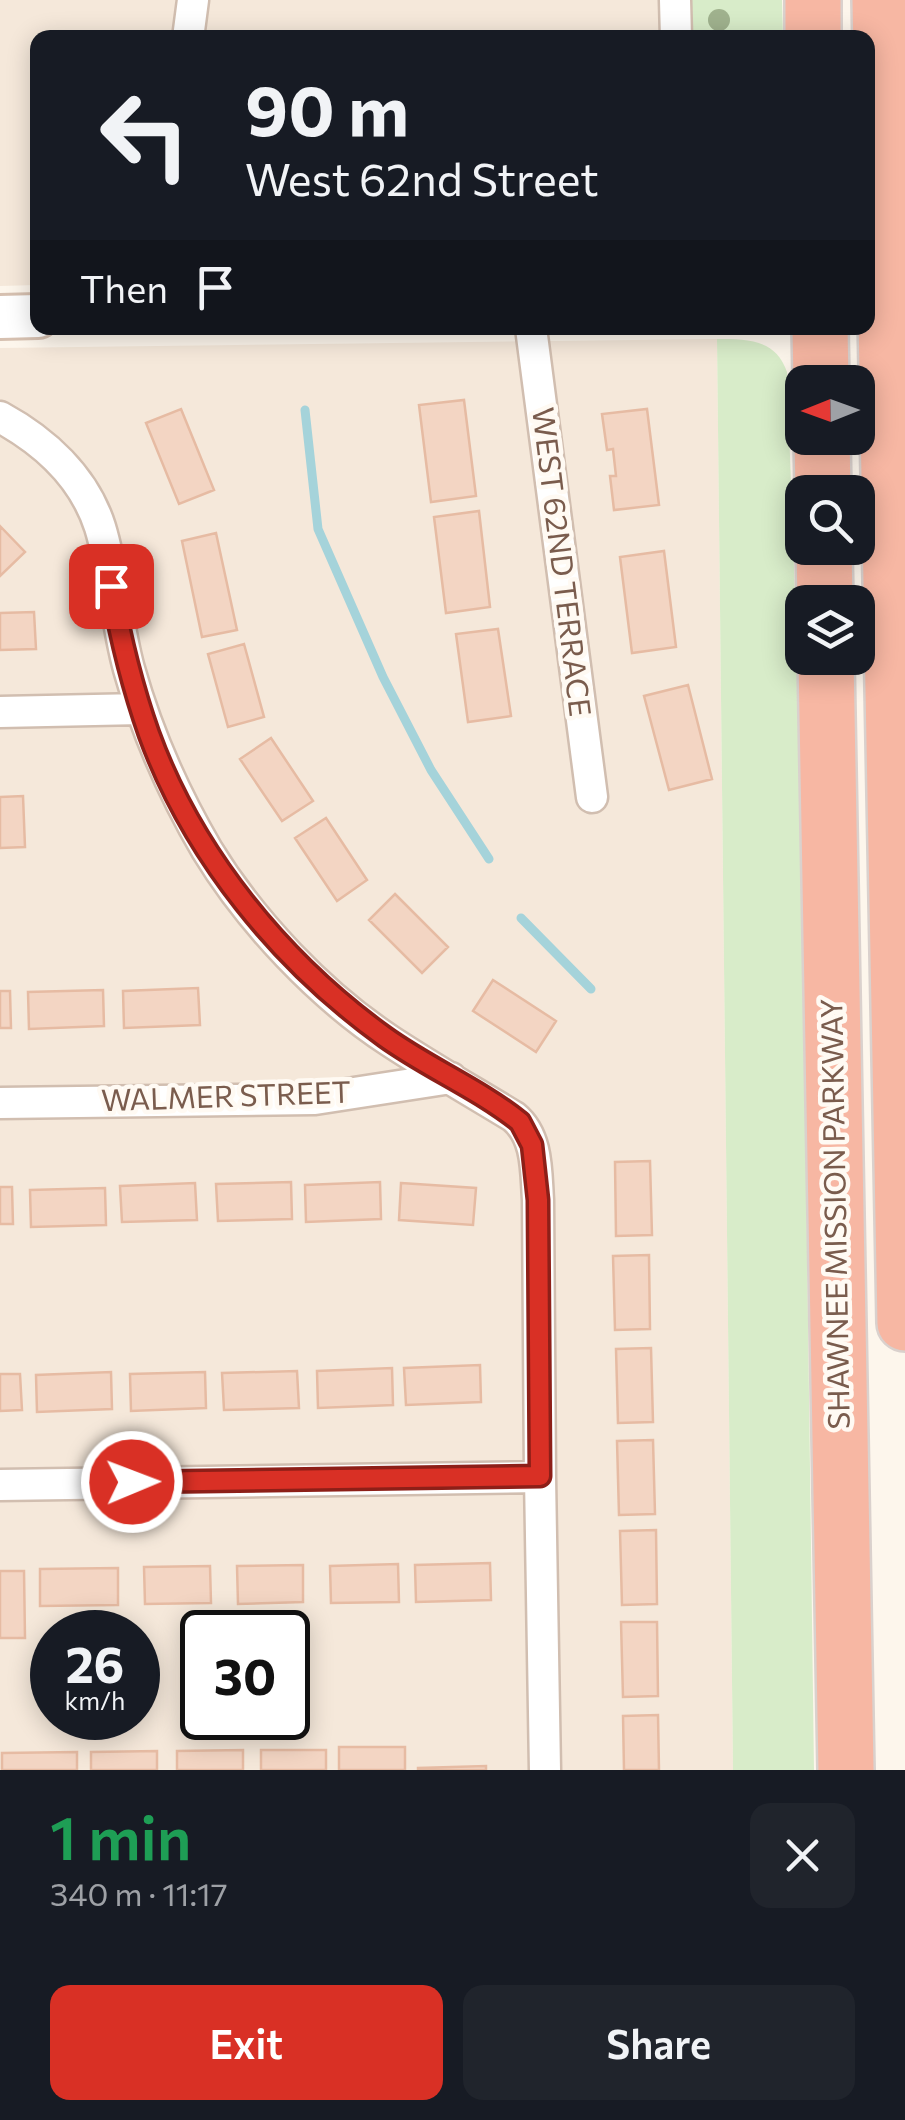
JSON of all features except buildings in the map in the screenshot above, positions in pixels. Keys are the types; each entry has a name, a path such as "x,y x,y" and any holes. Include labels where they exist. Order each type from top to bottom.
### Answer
{"highway":[{"path":"813,0 813,30"},
{"path":"880,0 905,1323"},
{"path":"820,335 821,365"},
{"name":"SHAWNEE MISSION PARKWAY","path":"826,675 846,1770"}],"street":[{"path":"189,30 192,0"},
{"path":"675,0 676,30"},
{"path":"0,317 30,316"},
{"name":"WEST 62ND TERRACE","path":"532,335 592,797"},
{"path":"0,417 53,453 90,505 100,530 116,616 141,710 161,763 189,818 234,890 287,953 359,1018 520,1122 532,1145 538,1200 546,1770"},
{"path":"0,712 141,710"},
{"name":"WALMER STREET","path":"0,1103 315,1098 451,1078"},
{"path":"0,1484 540,1476"}],"shaded area":[{"path":"0,0 663,0 663,30 30,30 30,285 0,286"},
{"path":"717,339 733,1770 0,1770 0,348"}],"green space":[{"path":"688,0 782,0 783,30 688,30"},
{"path":"717,339 759,343 776,353 785,368 785,455 790,455 791,475 785,475 785,565 794,565 795,585 785,585 785,675 798,675 798,680 814,1770 733,1770"}],"waterway":[{"path":"305,410 318,529 383,677 431,770 489,859"},
{"path":"521,918 591,989"}],"route":[{"path":"111,586 128,665 150,736 174,791 234,890 287,953 359,1018 520,1122 532,1145 538,1200 540,1476 132,1482"}]}
